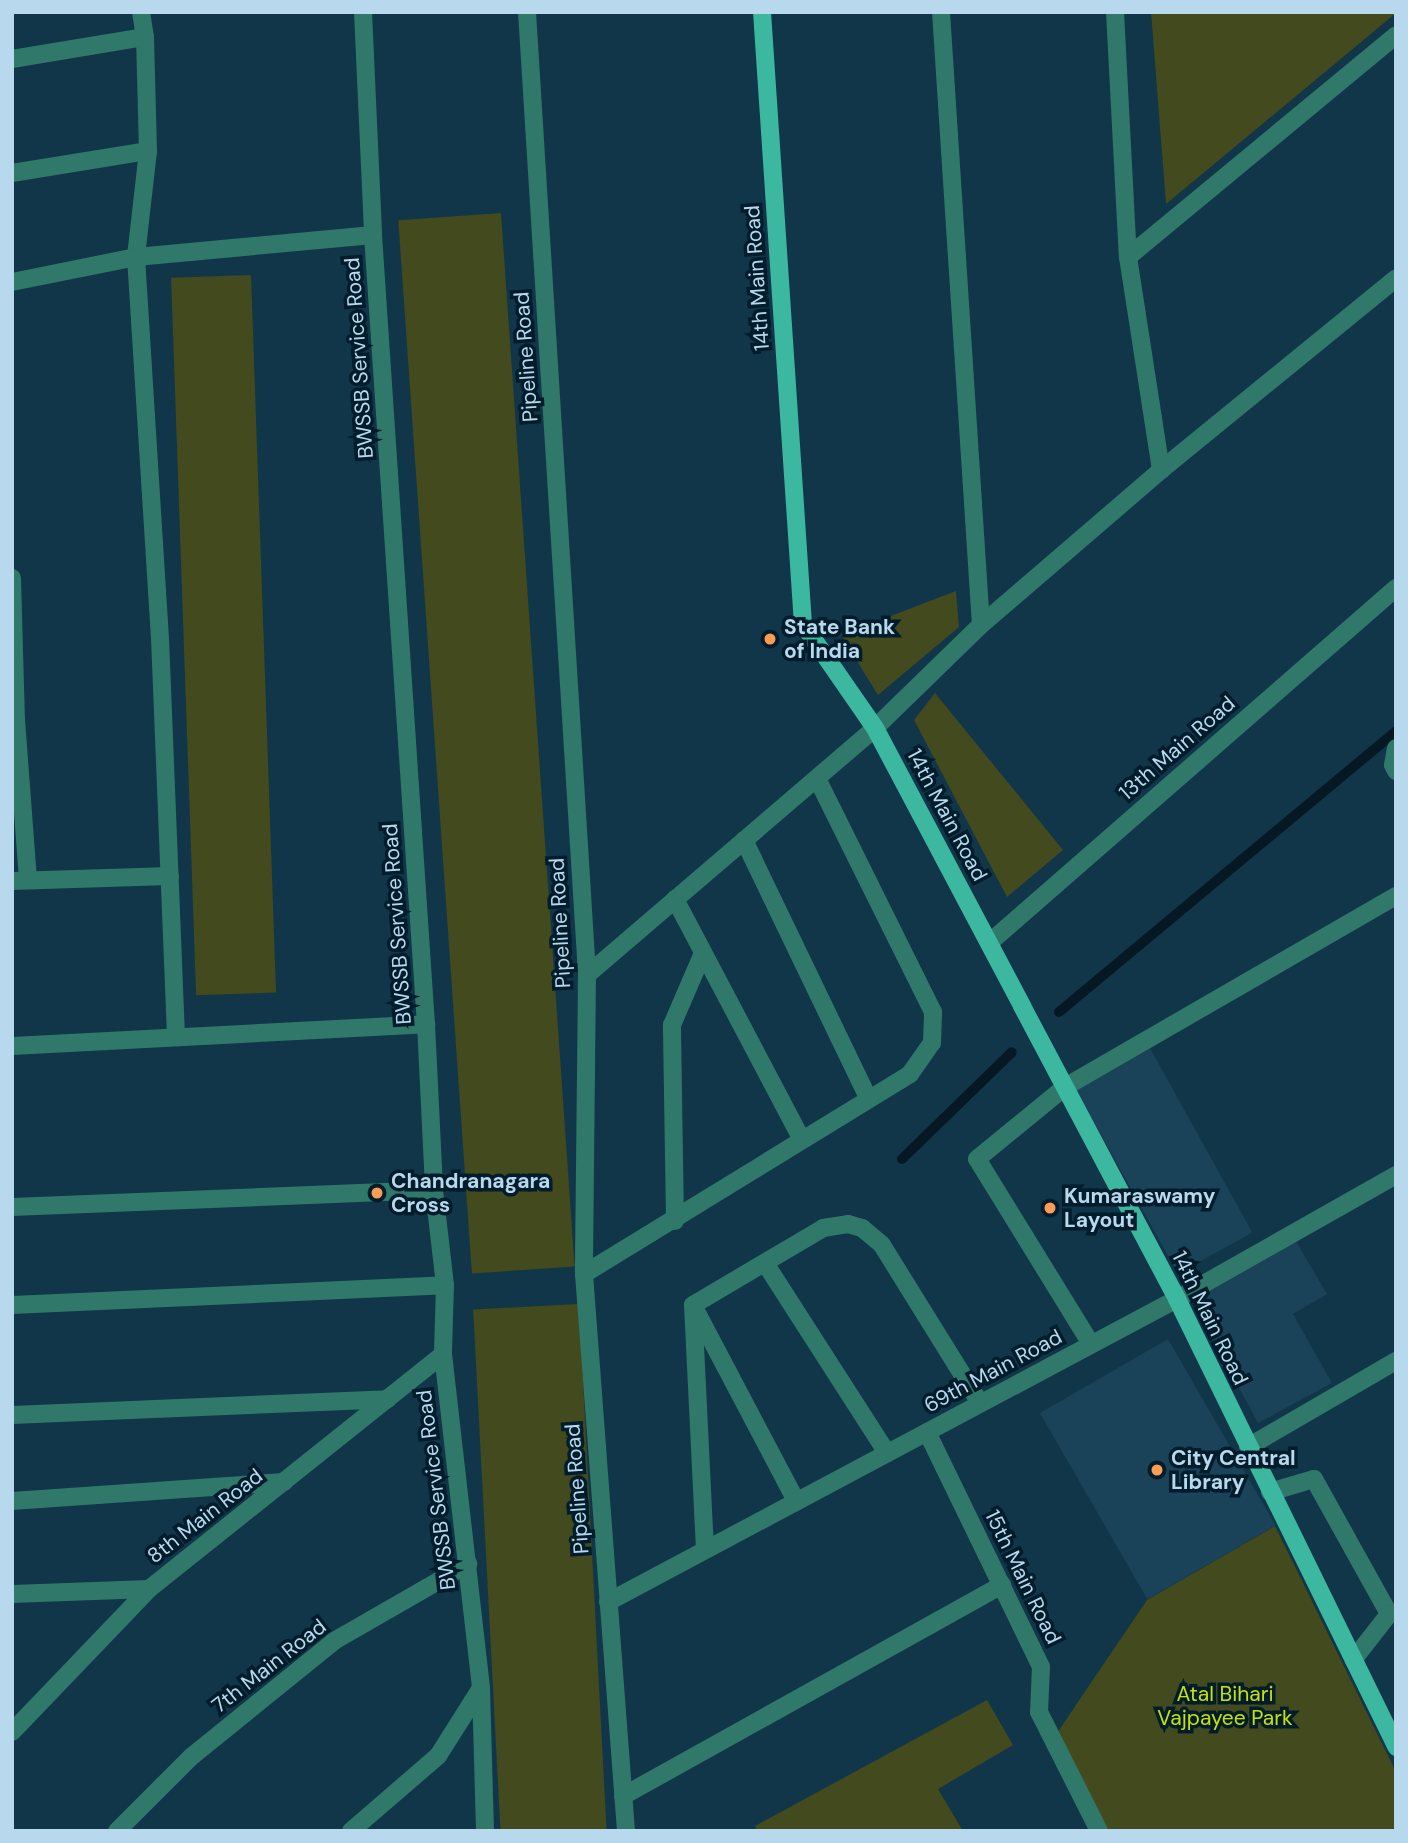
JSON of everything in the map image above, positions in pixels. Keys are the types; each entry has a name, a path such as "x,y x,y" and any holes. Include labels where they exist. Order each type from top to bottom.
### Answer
{"main road":[{"name":"14th Main Road","path":"762,12 803,624 875,729 1177,1299 1396,1747"}],"street":[{"path":"141,12 145,37 148,151 136,257 159,624 176,1037"},
{"name":"BWSSB Service Road","path":"363,12 373,235 426,1024 434,1191 444,1285 443,1353 481,1688 485,1831"},
{"name":"Pipeline Road","path":"527,12 587,975 584,1274 626,1831"},
{"path":"941,12 981,625"},
{"path":"1115,12 1128,257 1161,470"},
{"path":"1128,257 1396,35"},
{"path":"12,59 145,37"},
{"path":"12,173 148,151"},
{"path":"12,282 136,257 373,235"},
{"path":"587,975 875,729 981,625 1161,470 1396,278"},
{"path":"12,578 20,880 170,876"},
{"name":"13th Main Road","path":"989,943 1396,588"},
{"path":"1396,748 1393,765 1396,771"},
{"path":"584,1274 910,1074 932,1042 933,1012 817,778"},
{"path":"744,840 868,1098"},
{"path":"1091,1344 977,1159 1065,1087 1396,896"},
{"path":"675,899 801,1139"},
{"path":"674,1221 672,1025 703,953"},
{"path":"12,1046 426,1024"},
{"name":"69th Main Road","path":"608,1602 1177,1299 1396,1175"},
{"path":"12,1207 434,1191"},
{"path":"693,1305 823,1228 848,1224 862,1228 882,1245 980,1403"},
{"path":"765,1263 887,1453"},
{"path":"12,1305 444,1285"},
{"path":"693,1305 796,1501"},
{"path":"693,1305 705,1549"},
{"name":"8th Main Road","path":"12,1732 149,1589 443,1353"},
{"path":"1248,1447 1396,1361"},
{"path":"12,1415 388,1399"},
{"name":"15th Main Road","path":"927,1432 1041,1667 1039,1712 1091,1828"},
{"path":"1270,1492 1314,1479 1389,1614 1353,1660"},
{"path":"12,1502 284,1482"},
{"name":"7th Main Road","path":"117,1831 191,1757 334,1641 468,1564"},
{"path":"623,1796 1002,1586"},
{"path":"12,1594 149,1589"},
{"path":"351,1831 438,1756 481,1688"}],"shaded area":[{"path":"1150,1048 1252,1233 1178,1274 1076,1089"},
{"path":"1294,1238 1327,1294 1293,1314 1332,1383 1258,1423 1190,1297"},
{"name":"City Central Library","path":"1168,1339 1276,1525 1147,1599 1040,1413"}],"green space":[{"path":"1151,12 1396,12 1396,13 1166,204"},
{"path":"501,213 575,1266 472,1274 398,220"},
{"path":"251,275 276,993 196,995 171,278"},
{"path":"956,591 959,627 878,695 841,635"},
{"path":"935,693 1063,850 1007,897 914,720"},
{"path":"579,1304 607,1831 500,1831 473,1310"},
{"name":"Atal Bihari Vajpayee Park","path":"1275,1526 1396,1772 1396,1831 1107,1831 1057,1733 1147,1600"},
{"path":"987,1700 1013,1745 938,1789 963,1831 757,1831 755,1826"}],"waterway":[{"path":"1059,1012 1396,731"},
{"path":"902,1159 1012,1052"}],"place":[{"name":"State Bank of India","path":"770,639"},
{"name":"Chandranagara Cross","path":"377,1193"},
{"name":"Kumaraswamy Layout","path":"1050,1208"},
{"name":"City Central Library","path":"1157,1470"}]}
